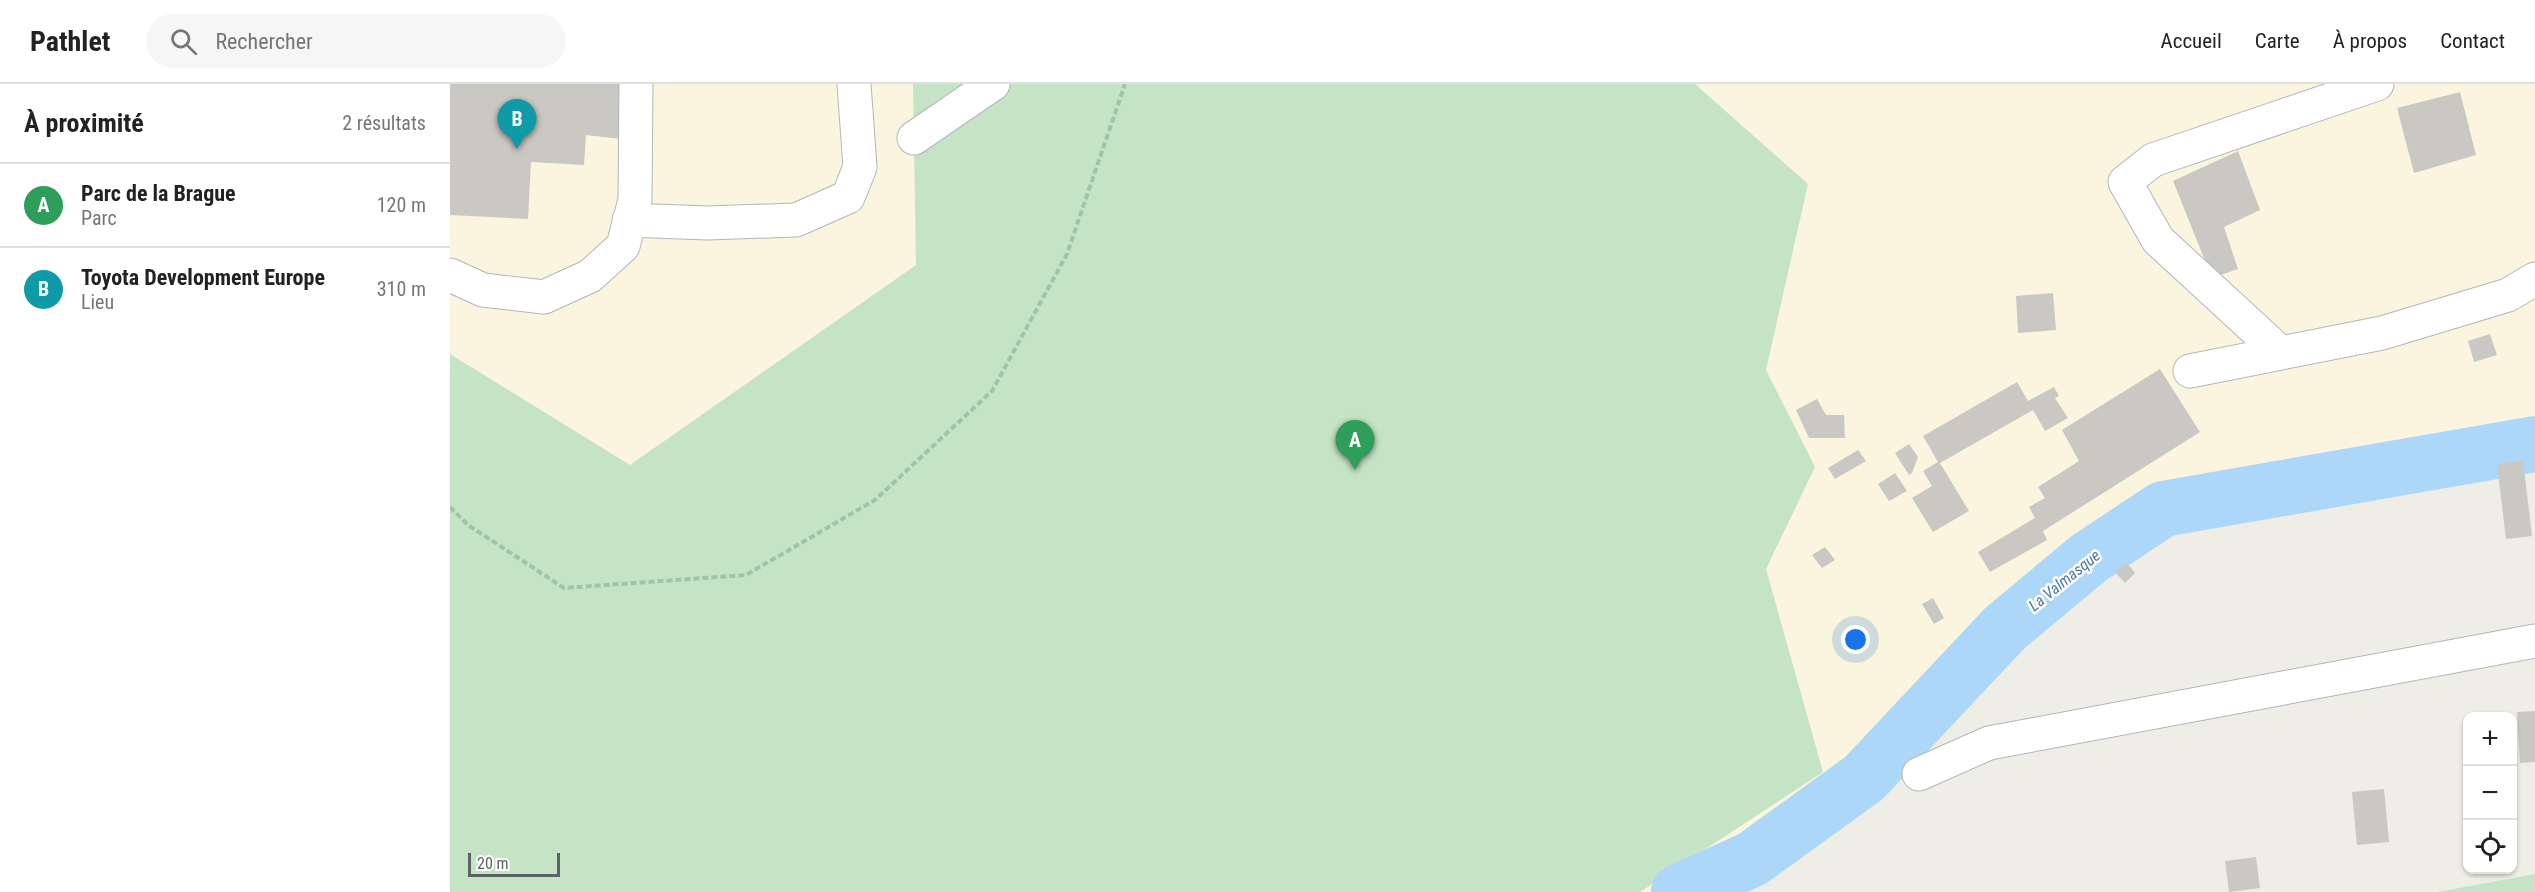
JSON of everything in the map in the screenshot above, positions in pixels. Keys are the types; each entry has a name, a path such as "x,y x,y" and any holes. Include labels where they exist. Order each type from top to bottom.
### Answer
{"lane":[{"path":"450,275 483,290 544,297 590,276 623,246 635,200 636,84"},
{"path":"629,220 707,224 796,220 848,197 860,167 854,84"},
{"path":"914,138 993,84"},
{"path":"2281,353 2158,240 2125,182 2153,160 2377,84"},
{"path":"2190,371 2382,333 2508,295 2535,279"},
{"path":"1919,774 1989,743 2535,641"}],"path":[{"path":"450,507 468,525 564,588 746,575 875,500 992,392 1067,254 1125,84"}],"shaded area":[{"path":"450,84 2535,84 2535,444 2163,509 2089,558 2005,628 1864,778 1752,859 1679,892 450,892"}],"green space":[{"path":"913,84 1695,84 1808,184 1766,370 1815,467 1766,569 1823,772 1640,892 450,892 450,354 630,465 916,265"},
{"path":"2535,874 2535,892 2438,892"}],"building":[{"path":"450,84 622,84 621,139 586,135 584,165 531,162 528,219 450,215"},
{"path":"2460,92 2476,155 2414,173 2397,108"},
{"path":"2238,151 2260,210 2224,227 2238,269 2212,278 2173,181"},
{"path":"2053,293 2056,330 2018,333 2016,296"},
{"path":"2490,334 2497,355 2474,362 2468,341"},
{"path":"2160,369 2200,432 2043,531 2047,540 1990,572 1978,552 2035,518 2029,507 2045,498 2038,487 2079,461 2062,430"},
{"path":"2017,382 2028,401 2054,387 2059,396 2055,398 2068,418 2045,431 2033,410 1940,463 1969,511 1933,532 1912,498 1932,486 1923,471 1938,462 1923,436"},
{"path":"1817,399 1826,415 1844,415 1845,438 1809,438 1796,410"},
{"path":"1909,444 1918,457 1909,475 1895,453"},
{"path":"1858,450 1866,461 1835,479 1828,468"},
{"path":"2523,460 2532,536 2506,539 2497,464"},
{"path":"1895,473 1907,491 1889,501 1878,484"},
{"path":"1825,547 1835,560 1822,568 1812,555"},
{"path":"2127,563 2135,573 2125,583 2115,572"},
{"path":"1933,598 1944,618 1934,624 1922,604"},
{"path":"2535,711 2535,762 2520,763 2517,712"},
{"path":"2384,789 2389,842 2357,845 2352,792"},
{"path":"2256,857 2260,888 2229,892 2225,861"}],"waterway":[{"name":"La Valmasque","path":"1679,892 1752,859 1864,778 2005,628 2089,558 2163,509 2535,444"}],"place":[{"name":"Toyota Development Europe","path":"517,149"},
{"name":"Parc de la Brague","path":"1355,470"}]}
